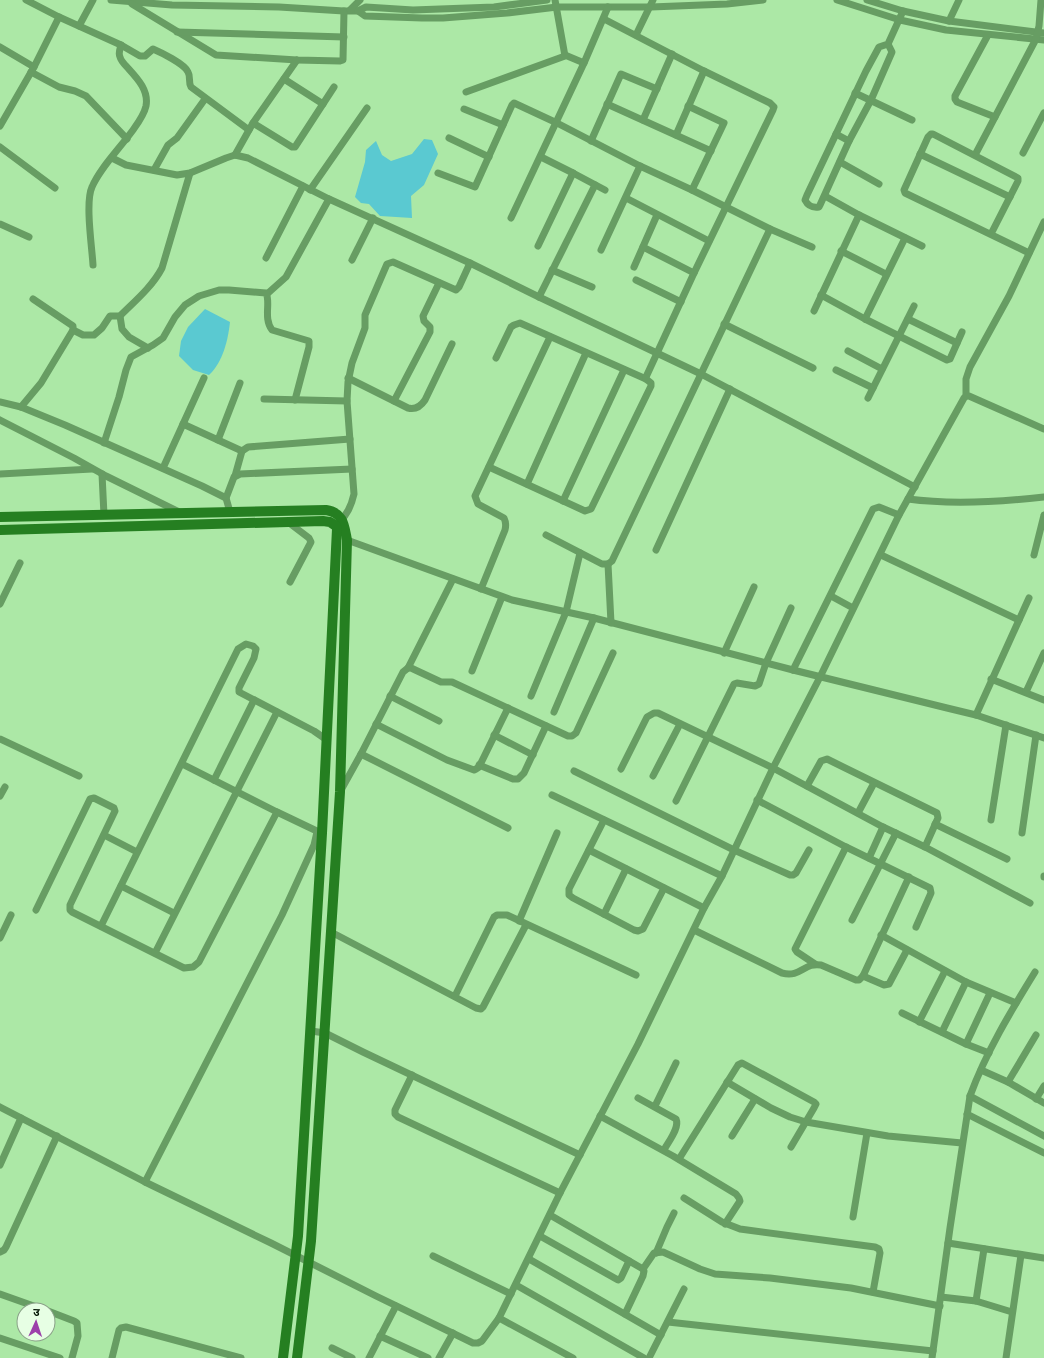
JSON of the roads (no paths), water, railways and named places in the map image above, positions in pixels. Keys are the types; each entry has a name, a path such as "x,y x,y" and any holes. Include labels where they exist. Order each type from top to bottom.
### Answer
{"main road":[{"path":"0,517 326,510 335,513 339,523 337,530 323,814 320,832 311,1031 296,1256 283,1358"},
{"path":"168,514 168,525"},
{"path":"0,530 323,521 339,523 344,522 347,540 339,814 309,1262 297,1358"},
{"path":"323,814 339,814"}],"street":[{"path":"26,0 58,17 142,56 145,56 151,49 154,49 184,67 189,74 189,85 249,130"},
{"path":"79,26 93,0"},
{"path":"111,0 130,2 279,4 351,11 365,16 422,18 507,13 556,3 608,7 762,0"},
{"path":"319,0 320,9"},
{"path":"130,2 216,55 342,61 344,58 344,37 351,11 360,0"},
{"path":"351,11 366,7 413,10 494,7 546,0"},
{"path":"837,0 900,20 946,30 988,35 1039,33"},
{"path":"867,0 903,11 949,21 1039,33"},
{"path":"949,21 959,0"},
{"path":"1040,0 1039,33 1044,40"},
{"path":"556,3 566,55"},
{"path":"636,35 652,4"},
{"path":"511,218 557,123 608,7"},
{"path":"888,44 892,52 849,141 825,196 819,207 813,208 805,200 807,194 855,93 879,47 888,44 903,11"},
{"path":"0,126 32,69 58,17"},
{"path":"975,155 1039,33 1044,18"},
{"path":"604,19 704,71 770,102 774,107 727,207 709,241 657,352 646,379"},
{"path":"177,32 344,37"},
{"path":"988,35 955,96 955,99 957,102 995,117"},
{"path":"93,265 88,207 92,187 127,139 144,112 146,95 144,89 120,58 119,50 121,45"},
{"path":"0,47 59,87 75,91 86,96 127,139"},
{"path":"643,120 672,54"},
{"path":"466,92 566,55 584,63"},
{"path":"234,155 253,123 297,60"},
{"path":"676,135 704,71"},
{"path":"592,141 621,74 657,89"},
{"path":"284,80 323,104"},
{"path":"253,123 294,147 334,87"},
{"path":"855,93 912,120"},
{"path":"154,170 168,145 177,138 205,98"},
{"path":"438,173 475,187 514,102 640,166 770,229 812,247"},
{"path":"607,104 711,151"},
{"path":"688,106 724,123 692,190"},
{"path":"310,190 367,108"},
{"path":"464,109 503,126"},
{"path":"1023,153 1044,113"},
{"path":"836,134 849,141"},
{"path":"991,234 1018,181 1017,177 931,134 928,137 904,190 905,193 1029,253"},
{"path":"449,138 489,157"},
{"path":"0,147 55,188"},
{"path":"920,154 1010,197"},
{"path":"112,158 126,165 177,175 190,173 234,155 248,158 310,190 470,262 539,297 657,352 915,487"},
{"path":"541,157 605,190"},
{"path":"840,162 880,184"},
{"path":"601,250 640,166"},
{"path":"33,299 73,326 74,330 83,335 94,335 102,328 110,316 120,316 148,288 162,268 190,173"},
{"path":"538,246 573,173"},
{"path":"539,297 595,185"},
{"path":"266,258 302,186"},
{"path":"825,196 859,215 922,246"},
{"path":"626,198 709,241"},
{"path":"267,294 286,277 329,199"},
{"path":"634,267 657,215"},
{"path":"814,311 859,215"},
{"path":"352,260 373,218"},
{"path":"0,1107 145,1182 396,1306 473,1343 482,1341 499,1318 560,1193 638,1044 704,908 722,876 757,800 820,677 899,516 966,396 966,379 970,367 1009,296 1044,222"},
{"path":"0,224 29,237"},
{"path":"546,535 602,564 608,564 612,561 770,229"},
{"path":"865,318 905,238"},
{"path":"643,247 694,273"},
{"path":"841,251 886,274"},
{"path":"339,523 348,513 354,494 347,401 348,378 365,328 365,314 387,264 393,262 454,290 458,289 470,262"},
{"path":"552,270 592,288"},
{"path":"636,280 681,302"},
{"path":"394,401 430,332 430,327 424,321 423,316 439,283"},
{"path":"104,443 131,357 163,338 175,317 185,305 199,296 209,292 230,290 263,292 267,294"},
{"path":"267,294 268,320 272,330 308,340 310,344 295,400"},
{"path":"821,295 947,360 950,359 962,332"},
{"path":"868,398 914,306"},
{"path":"120,316 122,329 130,337 148,348"},
{"path":"908,319 957,343"},
{"path":"489,468 588,511 594,506 651,386 651,382 646,379 520,323 517,323 511,327 496,358"},
{"path":"724,324 813,368"},
{"path":"21,408 40,383 74,330"},
{"path":"481,589 505,530 506,521 504,518 478,504 476,500 476,493 550,337"},
{"path":"348,378 411,409 420,407 423,404 452,344"},
{"path":"848,351 882,369"},
{"path":"527,484 586,353"},
{"path":"563,501 624,370"},
{"path":"836,370 873,388"},
{"path":"163,468 204,378"},
{"path":"218,440 240,383"},
{"path":"656,550 730,389"},
{"path":"966,396 970,396 1044,429"},
{"path":"264,399 347,401"},
{"path":"1,404 21,408 65,425 163,468 226,498"},
{"path":"0,420 74,458 92,469 182,514"},
{"path":"183,424 242,451"},
{"path":"230,512 226,498 235,476 242,451 248,447 350,439"},
{"path":"0,474 92,469"},
{"path":"235,476 240,474 352,469"},
{"path":"102,474 104,515"},
{"path":"908,499 936,502 973,502 1009,501 1044,497"},
{"path":"793,670 873,509 879,507 899,516"},
{"path":"1034,555 1044,515"},
{"path":"288,522 309,538 311,542 290,582"},
{"path":"347,540 502,597 594,618 724,653 976,715 1044,738"},
{"path":"531,696 566,612 580,553"},
{"path":"880,555 1019,620"},
{"path":"0,604 20,563"},
{"path":"608,564 611,623"},
{"path":"340,792 403,672 408,668 453,579"},
{"path":"724,653 754,587"},
{"path":"831,596 853,608"},
{"path":"472,671 502,597"},
{"path":"976,715 1029,598"},
{"path":"676,801 734,684 737,683 757,686 791,608"},
{"path":"554,712 594,618"},
{"path":"101,926 238,649 246,644 255,647 256,649 256,653 239,690 241,693 314,731 327,740"},
{"path":"408,668 412,668 441,682 452,682 568,736 574,735 613,653"},
{"path":"1026,692 1042,664 1044,653"},
{"path":"991,680 1044,700"},
{"path":"390,696 438,721"},
{"path":"214,780 254,700"},
{"path":"376,724 436,755 460,766 474,770 479,765 508,708"},
{"path":"155,953 276,712"},
{"path":"621,769 648,717 650,714 658,713 773,768 1030,903"},
{"path":"653,776 680,724"},
{"path":"991,820 1006,725"},
{"path":"479,765 518,780 522,777 546,726"},
{"path":"494,735 533,755"},
{"path":"1022,833 1036,735"},
{"path":"0,740 79,776"},
{"path":"361,754 508,828"},
{"path":"807,786 819,763 824,759 937,813 938,816 935,824 924,847"},
{"path":"145,1182 282,915 320,832 276,812 182,764"},
{"path":"574,771 734,850 790,875 793,875 799,869 809,850"},
{"path":"858,813 874,784"},
{"path":"0,796 5,787"},
{"path":"552,795 722,876"},
{"path":"36,910 90,799 92,798 114,808 115,814 70,908 72,912 184,968 197,965 276,812"},
{"path":"757,800 846,847 930,888 931,893 916,927"},
{"path":"604,820 570,889 569,895 634,930 640,930 642,929 664,888"},
{"path":"935,824 1006,859"},
{"path":"869,858 884,827"},
{"path":"519,921 557,833"},
{"path":"852,920 896,833"},
{"path":"104,835 137,852"},
{"path":"815,964 795,949 846,847"},
{"path":"589,850 704,908"},
{"path":"604,914 626,869"},
{"path":"694,930 788,975 794,974 815,964 821,964 859,980 863,976 909,877"},
{"path":"121,886 174,913"},
{"path":"455,996 494,917 502,914 636,975"},
{"path":"0,938 11,915"},
{"path":"331,932 476,1008 481,1009 484,1008 526,925"},
{"path":"882,935 966,982 1016,1003"},
{"path":"863,976 884,985 889,984 907,950"},
{"path":"919,1022 945,971"},
{"path":"668,1322 933,1354 962,1143 970,1096 989,1053 1016,1003 1035,972"},
{"path":"942,1032 966,982"},
{"path":"966,1044 990,993"},
{"path":"902,1013 966,1044 989,1053"},
{"path":"311,1031 325,1033 580,1155"},
{"path":"1008,1082 1036,1035"},
{"path":"655,1106 676,1063"},
{"path":"678,1159 740,1063 744,1063 814,1102 815,1106 791,1147"},
{"path":"981,1070 1008,1082 1044,1103"},
{"path":"412,1075 395,1110 395,1114 398,1118 560,1193"},
{"path":"727,1082 784,1114 806,1122 866,1133 962,1143"},
{"path":"1036,1099 1044,1086"},
{"path":"970,1096 1044,1136"},
{"path":"638,1098 672,1115 678,1122 664,1150"},
{"path":"732,1136 755,1099"},
{"path":"967,1114 1044,1153"},
{"path":"600,1116 664,1150 736,1194 739,1198 738,1204 725,1224"},
{"path":"0,1165 21,1118"},
{"path":"853,1217 866,1133"},
{"path":"0,1252 6,1247 57,1136"},
{"path":"684,1198 725,1224 740,1229 875,1247 880,1253 874,1292"},
{"path":"656,1253 674,1213"},
{"path":"550,1215 643,1269"},
{"path":"540,1236 618,1280 621,1278 629,1261"},
{"path":"948,1243 1044,1258"},
{"path":"976,1301 984,1249"},
{"path":"625,1314 643,1276 643,1269 651,1256 656,1253 663,1252 700,1269 715,1274 836,1286 874,1292 940,1306"},
{"path":"1006,1358 1021,1255"},
{"path":"433,1256 511,1294"},
{"path":"529,1259 661,1335"},
{"path":"516,1285 644,1358"},
{"path":"649,1358 684,1290"},
{"path":"0,1294 22,1302"},
{"path":"941,1297 976,1301 1012,1312"},
{"path":"369,1358 396,1306"},
{"path":"56,1314 77,1323 78,1336 72,1358"},
{"path":"499,1318 573,1358"},
{"path":"112,1358 119,1330 126,1327 241,1358"},
{"path":"439,1358 453,1333"},
{"path":"380,1336 428,1358"},
{"path":"0,1338 60,1358"},
{"path":"332,1348 352,1358"}],"water":[{"path":"424,139 432,140 438,154 424,185 411,196 412,218 380,216 369,204 361,203 355,197 365,162 366,150 376,141 382,155 391,161 412,154"},
{"path":"205,309 230,322 224,350 218,364 209,375 193,370 179,356 181,341 188,327"}]}
